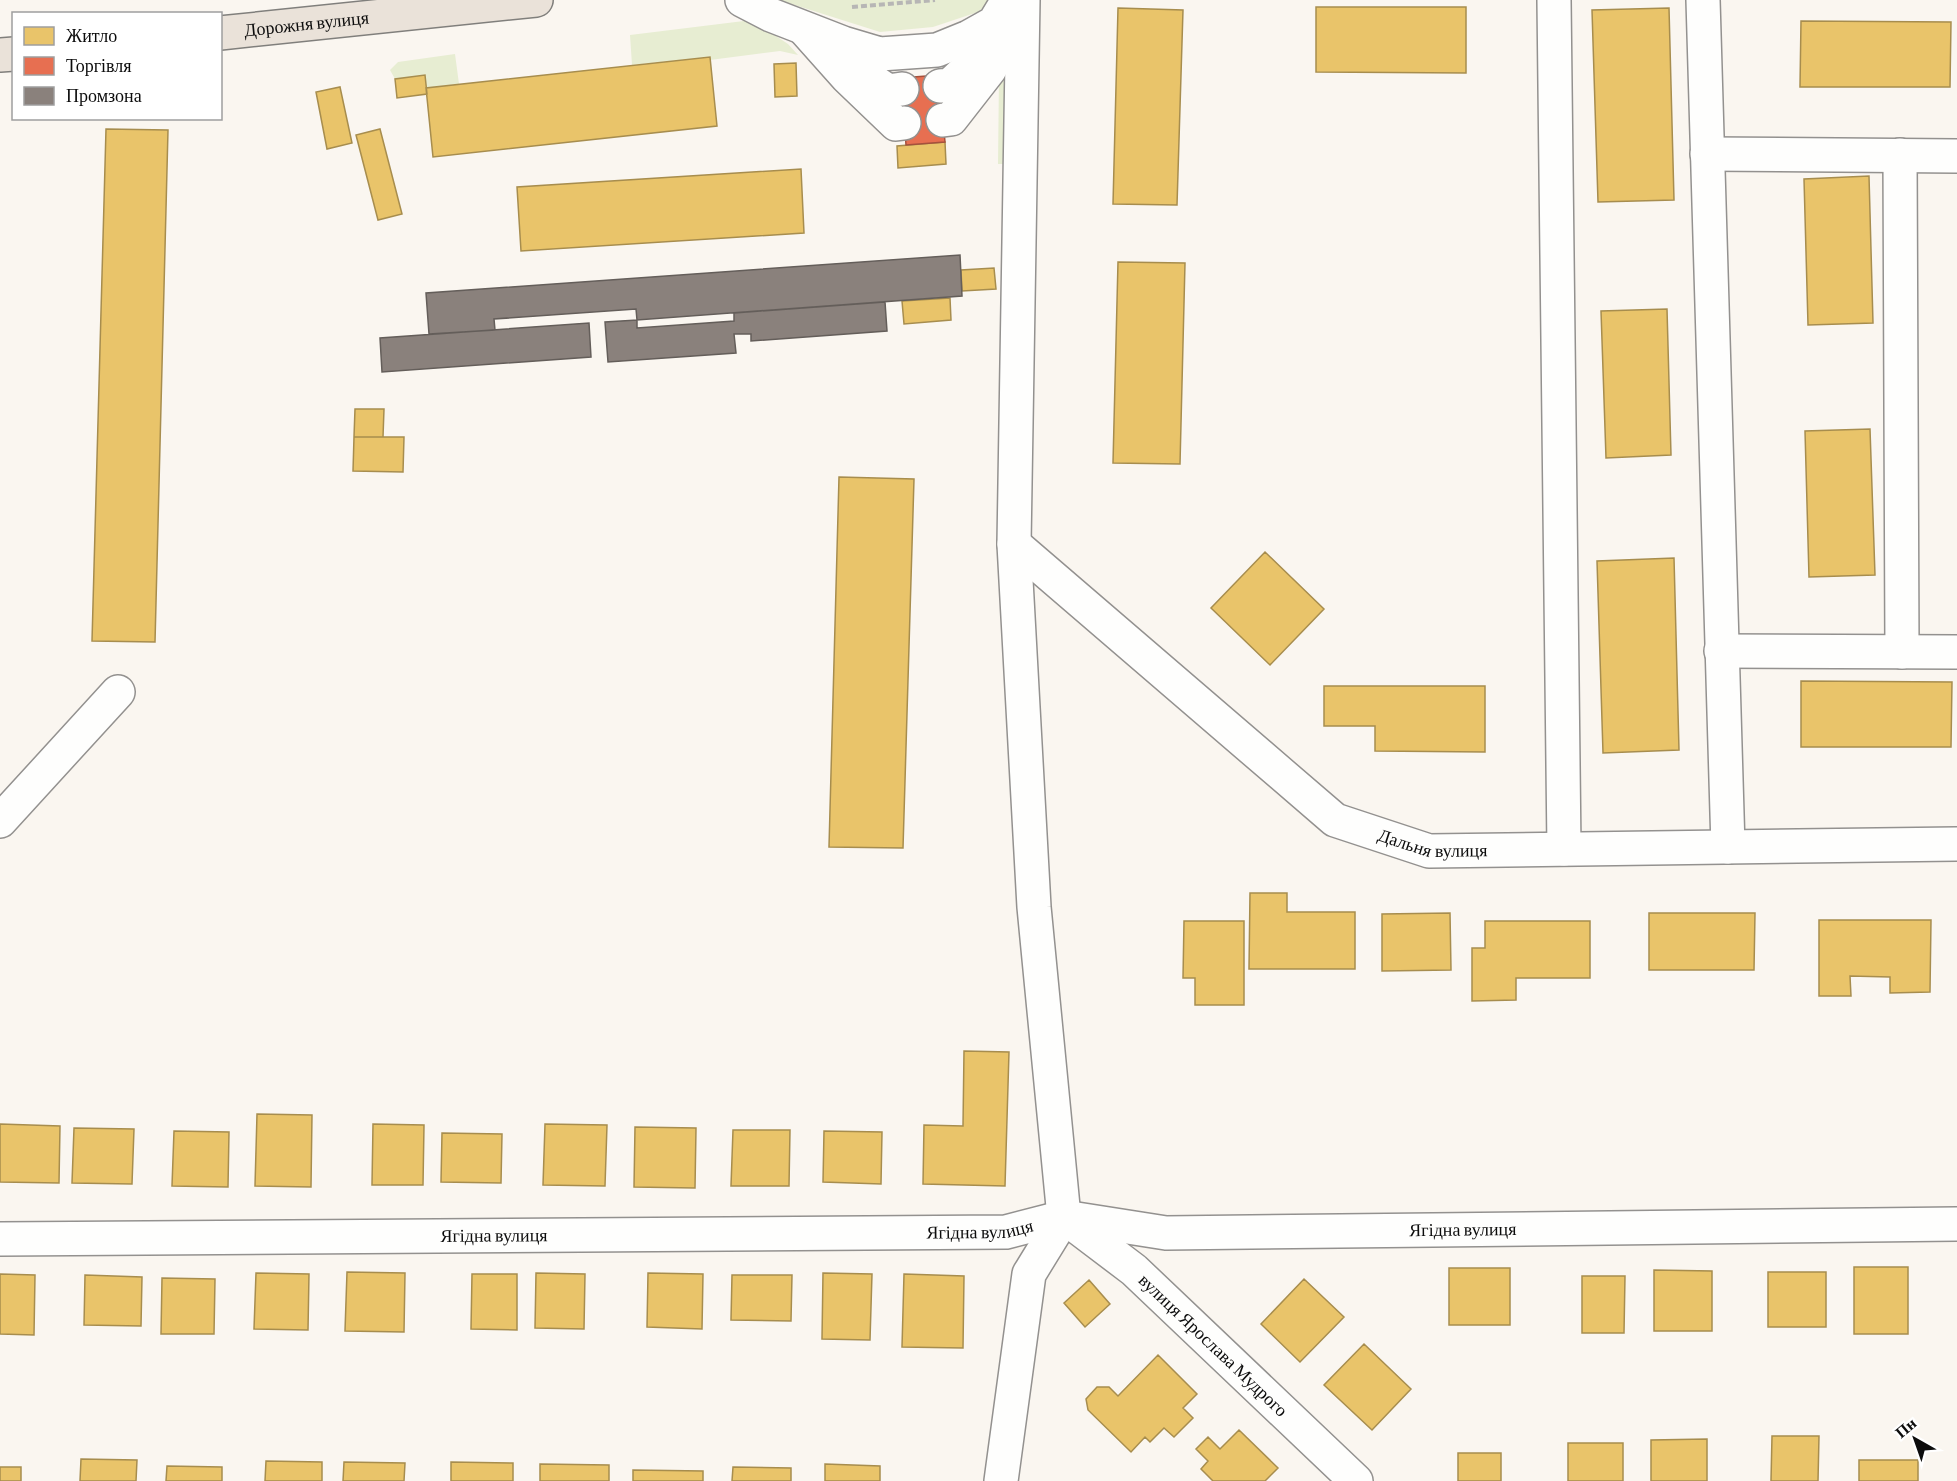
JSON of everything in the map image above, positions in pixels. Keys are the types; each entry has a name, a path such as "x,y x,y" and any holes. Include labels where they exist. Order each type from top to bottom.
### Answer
{"main road":[{"name":"Дорожня вулиця","path":"222,33 536,0"}],"street":[{"path":"742,0 771,15 843,43 880,54 937,50 969,37 994,23 1010,0"},
{"path":"940,86 950,85 976,62 998,32 1010,0"},
{"path":"943,120 951,119 990,69 1005,41 1010,0"},
{"path":"1001,1481 1029,1274 1064,1217 1034,907 1014,544 1023,0"},
{"path":"1554,0 1564,849"},
{"path":"1703,0 1728,847"},
{"path":"800,25 845,62 888,91 902,89"},
{"path":"800,25 847,77 896,124 904,123"},
{"path":"1707,154 1957,156"},
{"path":"1900,155 1902,652"},
{"name":"Дальня вулиця","path":"1014,544 1335,820 1429,851 1957,844"},
{"path":"1721,651 1957,652"},
{"path":"0,821 118,692"},
{"name":"Ягідна вулиця","path":"0,1239 1006,1232 1064,1217 1167,1233 1957,1224"},
{"name":"вулиця Ярослава Мудрого","path":"1064,1217 1134,1270 1356,1481"}],"green space":[{"path":"779,0 992,0 978,12 933,27 880,32"},
{"path":"752,20 788,44 798,55 780,51 710,60 710,57 632,65 630,35"},
{"path":"455,54 459,84 426,88 425,76 395,79 390,70 398,62"},
{"path":"1008,65 1007,164 998,164 999,76"}],"building: Житло":[{"path":"1316,7 1466,7 1466,73 1316,72"},
{"path":"1118,8 1183,10 1177,205 1113,204"},
{"path":"1669,8 1674,200 1598,202 1592,10"},
{"path":"1801,21 1951,22 1950,87 1800,87"},
{"path":"710,57 717,126 433,157 426,88"},
{"path":"796,63 797,96 775,97 774,64"},
{"path":"425,75 427,94 397,98 395,79"},
{"path":"340,87 352,143 327,149 316,92"},
{"path":"106,129 168,130 155,642 92,641"},
{"path":"380,129 402,214 378,220 356,135"},
{"path":"945,142 946,164 898,168 897,146"},
{"path":"801,169 804,233 521,251 517,187"},
{"path":"1869,176 1873,323 1808,325 1804,179"},
{"path":"1118,262 1185,263 1180,464 1113,463"},
{"path":"994,268 996,289 962,291 961,270"},
{"path":"950,298 951,320 904,324 902,301"},
{"path":"1667,309 1671,455 1606,458 1601,311"},
{"path":"355,409 384,409 383,437 354,437"},
{"path":"1870,429 1875,575 1809,577 1805,431"},
{"path":"354,437 404,437 403,472 353,471"},
{"path":"839,477 914,479 903,848 829,847"},
{"path":"1265,552 1324,609 1270,665 1211,608"},
{"path":"1674,558 1679,750 1603,753 1597,561"},
{"path":"1801,681 1952,682 1951,747 1801,747"},
{"path":"1324,686 1485,686 1485,752 1375,751 1375,726 1324,726"},
{"path":"1250,893 1287,893 1287,912 1355,912 1355,969 1249,969"},
{"path":"1450,913 1451,970 1382,971 1382,914"},
{"path":"1649,913 1755,913 1754,970 1649,970"},
{"path":"1819,920 1931,920 1930,992 1890,993 1890,977 1850,976 1851,996 1819,996"},
{"path":"1184,921 1244,921 1244,1005 1195,1005 1195,978 1183,978"},
{"path":"1485,921 1590,921 1590,978 1516,978 1516,1000 1472,1001 1472,948 1485,948"},
{"path":"964,1051 1009,1052 1005,1186 923,1184 924,1125 963,1126"},
{"path":"257,1114 312,1115 311,1187 255,1186"},
{"path":"0,1124 60,1126 59,1183 0,1182"},
{"path":"373,1124 424,1125 423,1185 372,1185"},
{"path":"545,1124 607,1125 605,1186 543,1185"},
{"path":"635,1127 696,1128 695,1188 634,1187"},
{"path":"74,1128 134,1129 132,1184 72,1183"},
{"path":"733,1130 790,1130 789,1186 731,1186"},
{"path":"174,1131 229,1132 228,1187 172,1186"},
{"path":"824,1131 882,1132 881,1184 823,1182"},
{"path":"442,1133 502,1134 501,1183 441,1182"},
{"path":"1854,1267 1908,1267 1908,1334 1854,1334"},
{"path":"1449,1268 1510,1268 1510,1325 1449,1325"},
{"path":"1654,1270 1712,1271 1712,1331 1654,1331"},
{"path":"347,1272 405,1273 404,1332 345,1331"},
{"path":"1768,1272 1826,1272 1826,1327 1768,1327"},
{"path":"256,1273 309,1274 308,1330 254,1329"},
{"path":"536,1273 585,1274 584,1329 535,1328"},
{"path":"648,1273 703,1274 702,1329 647,1327"},
{"path":"823,1273 872,1274 870,1340 822,1339"},
{"path":"0,1274 35,1275 34,1335 0,1334"},
{"path":"472,1274 517,1274 517,1330 471,1329"},
{"path":"904,1274 964,1276 963,1348 902,1347"},
{"path":"85,1275 142,1277 141,1326 84,1325"},
{"path":"732,1275 792,1275 791,1321 731,1320"},
{"path":"1582,1276 1625,1276 1624,1333 1582,1333"},
{"path":"162,1278 215,1279 214,1334 161,1334"},
{"path":"1304,1279 1344,1317 1300,1362 1261,1324"},
{"path":"1089,1280 1110,1304 1085,1327 1064,1303"},
{"path":"1364,1344 1411,1389 1372,1430 1324,1385"},
{"path":"1158,1355 1197,1394 1183,1408 1193,1418 1174,1437 1164,1428 1150,1442 1145,1437 1131,1452 1088,1410 1086,1399 1097,1387 1109,1387 1118,1396"},
{"path":"1239,1430 1278,1468 1265,1481 1213,1481 1201,1469 1208,1461 1196,1449 1208,1437 1220,1449"},
{"path":"1772,1436 1819,1436 1818,1481 1771,1481"},
{"path":"1707,1439 1707,1481 1651,1481 1651,1440"},
{"path":"1568,1443 1623,1443 1623,1481 1568,1481"},
{"path":"1458,1453 1501,1453 1501,1481 1458,1481"},
{"path":"81,1459 137,1460 136,1481 80,1481"},
{"path":"1859,1460 1918,1460 1918,1481 1859,1481"},
{"path":"266,1461 322,1462 322,1481 265,1481"},
{"path":"344,1462 405,1463 404,1481 343,1481"},
{"path":"451,1462 513,1463 513,1481 451,1481"},
{"path":"540,1464 609,1465 609,1481 540,1481"},
{"path":"825,1464 880,1466 880,1481 825,1481"},
{"path":"167,1466 222,1467 222,1481 166,1481"},
{"path":"0,1467 21,1467 21,1481 0,1481"},
{"path":"733,1467 791,1468 791,1481 732,1481"},
{"path":"633,1470 703,1471 703,1481 633,1481"}],"building: Торгівля":[{"path":"939,75 945,142 906,145 901,78"}],"building: Промзона":[{"path":"960,255 962,296 637,320 636,309 494,319 495,330 429,334 426,293"},
{"path":"885,302 887,331 751,341 751,334 734,334 736,353 608,362 605,322 637,320 637,328 734,321 734,313"},
{"path":"589,323 591,357 382,372 380,338"}]}
